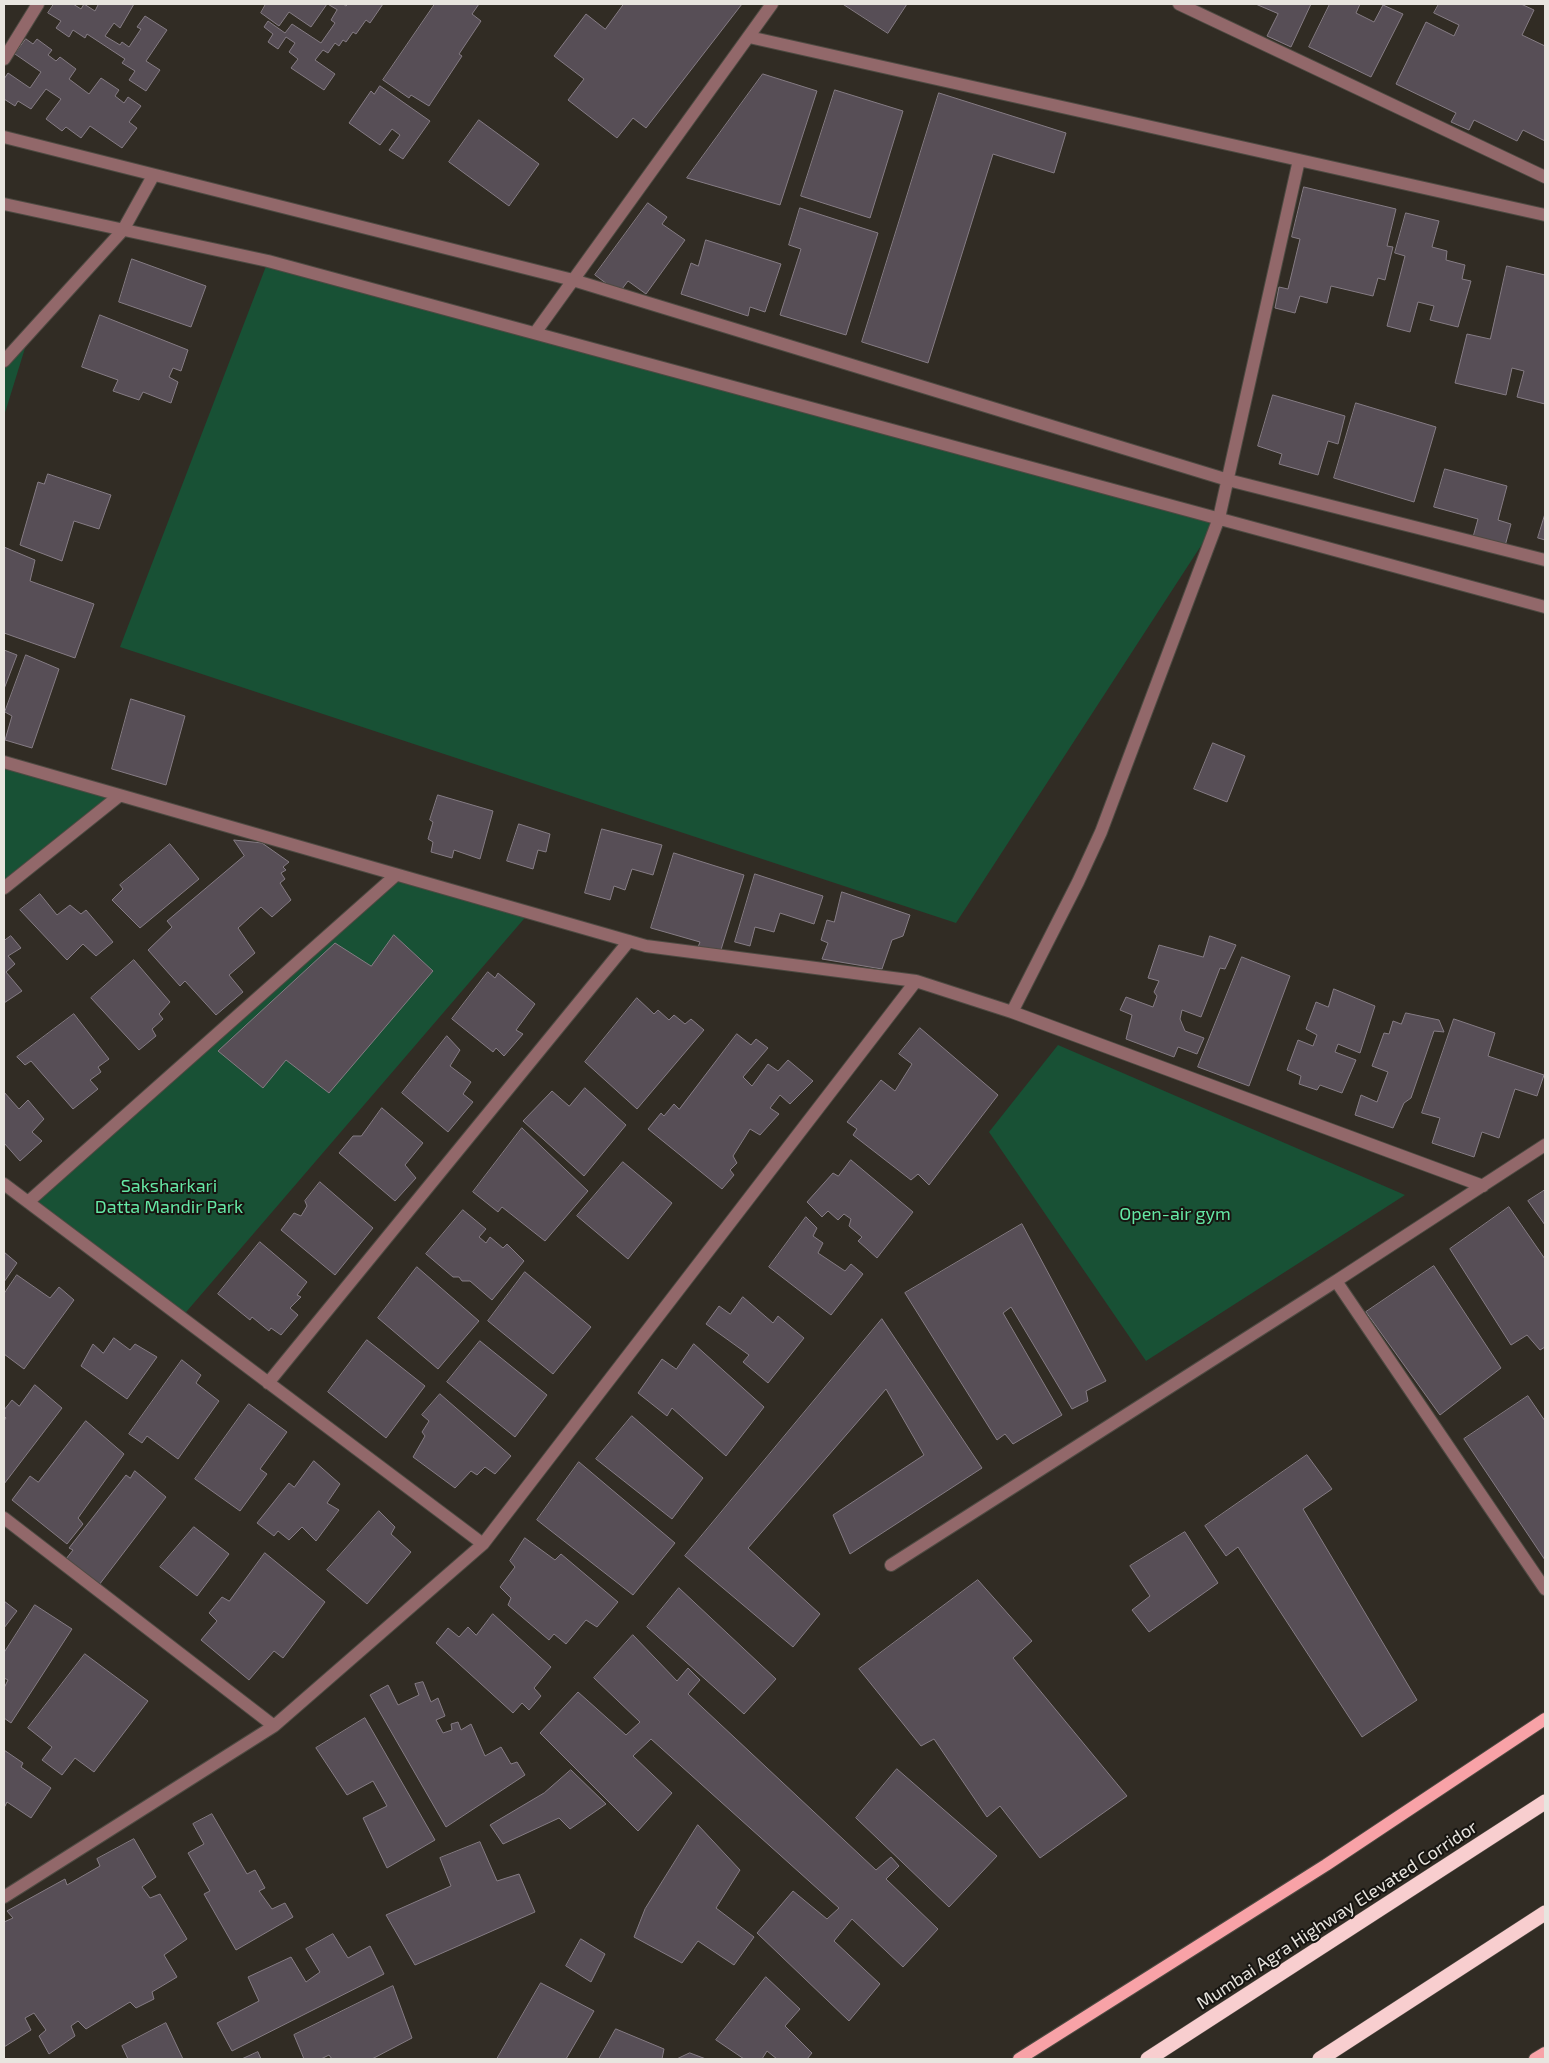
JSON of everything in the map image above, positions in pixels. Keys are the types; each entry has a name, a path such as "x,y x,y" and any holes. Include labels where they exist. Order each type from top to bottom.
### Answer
{"highway":[{"name":"Mumbai Agra Highway Elevated Corridor","path":"1148,2059 1545,1802"},
{"path":"1320,2059 1545,1913"}],"main road":[{"path":"1019,2059 1326,1866 1545,1719"},
{"path":"1535,2059 1545,2052"}],"street":[{"path":"4,59 38,4"},
{"path":"535,333 772,4"},
{"path":"1179,4 1545,176"},
{"path":"749,36 1545,216"},
{"path":"4,137 573,280 1228,480 1545,560"},
{"path":"1012,1012 1078,882 1101,832 1219,518 1299,160"},
{"path":"4,361 123,230 154,176"},
{"path":"4,204 268,261 1545,607"},
{"path":"4,762 646,946 916,981 1012,1012 1483,1186"},
{"path":"4,888 119,796"},
{"path":"28,1202 396,875"},
{"path":"268,1383 629,941"},
{"path":"4,1897 274,1726 483,1544 916,981"},
{"path":"892,1565 1545,1145"},
{"path":"4,1184 483,1544"},
{"path":"1336,1281 1545,1589"},
{"path":"4,1518 274,1726"}],"green space":[{"path":"268,261 1219,518 956,923 120,647"},
{"path":"30,332 4,416 4,361"},
{"path":"4,762 119,796 4,888"},
{"name":"Saksharkari Datta Mandir Park","path":"396,875 529,913 181,1318 28,1202"},
{"name":"Open-air gym","path":"1058,1045 1405,1195 1146,1361 989,1132"}],"building":[{"path":"54,4 73,4 81,9 84,4 95,11 97,4 134,4 120,28 114,23 105,36 120,45 122,42 129,47 141,29 137,27 145,16 167,30 146,61 160,70 146,91 129,80 135,71 122,63 125,59 87,34 85,38 73,30 69,37 56,28 61,21 48,13"},
{"path":"266,4 327,4 311,27 289,12 279,26 261,13"},
{"path":"328,4 343,4 346,6 348,4 383,4 370,23 366,20 356,34 353,32 346,42 343,40 339,46 335,43 328,53 323,50 315,60 335,74 324,90 291,68 298,59 289,52 295,43 286,37 278,49 268,42 273,34 264,27 268,21 285,33 292,24 321,43 335,23 331,20 337,10"},
{"path":"435,4 479,4 472,14 481,21 459,54 462,56 429,106 411,95 409,98 383,80"},
{"path":"624,4 742,4 646,128 633,118 617,138 568,100 584,79 554,56 586,14 605,29"},
{"path":"843,4 907,4 888,33"},
{"path":"1256,4 1311,4 1291,47 1267,36 1278,14"},
{"path":"1330,4 1360,4 1356,13 1374,22 1383,5 1403,14 1371,77 1309,47"},
{"path":"1439,4 1521,4 1534,10 1522,35 1545,46 1545,141 1523,130 1517,141 1474,120 1469,130 1451,122 1456,113 1396,84 1426,22 1454,36 1459,25 1434,13"},
{"path":"26,39 33,44 37,39 52,50 48,55 56,61 60,57 76,69 69,79 89,94 101,78 119,90 115,96 124,103 128,97 141,106 129,122 137,128 122,148 90,126 81,138 66,127 62,131 46,119 61,99 46,89 31,109 18,101 15,106 4,99 4,79 8,73 30,88 41,72 15,54"},
{"path":"763,74 817,91 780,205 687,178"},
{"path":"380,86 430,121 403,159 389,150 400,135 392,129 380,145 349,123 371,91 374,94"},
{"path":"835,90 903,111 870,218 801,196"},
{"path":"939,93 1066,133 1054,173 993,154 928,363 862,342"},
{"path":"479,120 539,164 509,206 449,162"},
{"path":"1304,187 1396,209 1387,246 1393,247 1385,280 1378,278 1373,296 1331,286 1327,303 1300,296 1295,313 1275,308 1279,287 1288,289 1300,239 1292,237"},
{"path":"648,203 667,217 662,224 685,240 646,294 628,281 619,293 595,275"},
{"path":"800,208 878,233 846,335 780,315 801,249 789,245"},
{"path":"1406,213 1439,221 1432,247 1447,251 1446,260 1465,265 1462,279 1471,281 1458,327 1430,320 1434,306 1418,302 1410,332 1387,326 1405,256 1395,253"},
{"path":"706,240 781,264 765,312 750,307 748,316 681,294 691,263 698,266"},
{"path":"132,259 206,286 191,327 119,302"},
{"path":"1507,266 1545,275 1545,404 1517,397 1524,371 1512,368 1506,395 1455,383 1467,334 1490,339"},
{"path":"100,315 188,350 181,371 173,368 169,377 178,382 171,403 143,392 139,400 113,391 118,380 82,367"},
{"path":"1273,395 1345,416 1338,444 1328,441 1318,475 1279,464 1282,454 1258,446"},
{"path":"1356,403 1436,427 1414,502 1334,478"},
{"path":"1445,469 1507,486 1498,520 1511,524 1505,546 1473,537 1478,519 1434,507"},
{"path":"48,474 111,495 99,529 74,521 62,561 20,545 38,482 44,484"},
{"path":"1545,514 1545,540 1538,538"},
{"path":"4,547 35,560 30,581 94,604 75,658 4,633"},
{"path":"4,650 17,655 4,689"},
{"path":"26,655 59,669 32,748 5,740 12,716 5,712"},
{"path":"131,699 185,716 166,785 112,769"},
{"path":"1213,743 1245,756 1227,802 1194,789"},
{"path":"438,795 493,811 480,859 454,850 452,858 431,852 433,842 428,839 433,822 430,820"},
{"path":"519,824 550,834 546,852 538,850 533,869 507,861"},
{"path":"602,829 662,845 653,875 632,869 625,890 614,886 610,900 585,893"},
{"path":"234,840 262,843 289,862 283,867 286,870 281,873 285,879 280,883 291,900 272,917 261,907 238,928 255,953 229,975 243,992 216,1015 185,981 180,986 148,950 172,927 167,921 244,856"},
{"path":"170,844 199,879 140,928 112,900 123,889 120,885"},
{"path":"674,853 744,875 720,953 698,947 700,942 651,928"},
{"path":"755,874 823,896 814,924 780,913 774,932 755,927 750,946 735,942"},
{"path":"842,892 910,915 903,936 892,940 882,969 822,959 828,943 821,940 827,920 834,922"},
{"path":"40,894 57,915 70,905 81,914 86,910 113,942 96,956 83,944 67,960 20,910"},
{"path":"394,935 433,971 329,1093 286,1060 263,1088 218,1051 335,943 371,966"},
{"path":"11,936 21,948 8,956 15,964 6,972 22,991 4,1003 4,941"},
{"path":"1210,936 1236,945 1225,969 1220,968 1201,1017 1182,1010 1180,1019 1185,1031 1204,1038 1197,1054 1178,1047 1174,1057 1126,1039 1132,1015 1120,1010 1126,997 1153,1007 1157,996 1154,992 1159,981 1148,978 1159,945 1203,957"},
{"path":"1242,957 1290,976 1249,1086 1198,1067"},
{"path":"134,960 170,1002 159,1014 163,1019 152,1029 156,1036 139,1050 91,998"},
{"path":"488,972 495,978 498,973 535,1004 516,1030 523,1034 504,1056 496,1048 493,1052 452,1019"},
{"path":"1334,989 1375,1006 1360,1053 1338,1044 1335,1052 1356,1060 1342,1093 1320,1085 1317,1090 1299,1084 1301,1076 1287,1070 1298,1040 1313,1046 1317,1035 1306,1029 1316,1002 1328,1007"},
{"path":"637,998 654,1014 658,1010 669,1020 674,1015 685,1024 691,1019 704,1030 637,1109 585,1062"},
{"path":"1406,1013 1439,1020 1444,1032 1434,1031 1411,1098 1404,1103 1393,1128 1355,1115 1361,1095 1377,1102 1388,1072 1372,1066 1384,1033 1389,1034 1393,1021 1401,1024"},
{"path":"74,1014 109,1059 98,1067 101,1072 90,1080 98,1089 73,1109 31,1061 25,1065 17,1057"},
{"path":"1454,1019 1495,1033 1488,1056 1544,1075 1537,1096 1515,1089 1499,1138 1482,1132 1474,1157 1432,1143 1440,1118 1422,1113"},
{"path":"920,1028 998,1095 929,1185 918,1174 911,1180 853,1135 857,1129 847,1122 881,1080 895,1091 912,1064 899,1054"},
{"path":"737,1034 751,1045 756,1039 768,1048 743,1077 752,1086 768,1064 778,1071 788,1060 813,1081 790,1104 780,1095 770,1108 779,1114 760,1135 750,1129 733,1156 737,1163 730,1170 734,1175 722,1189 648,1129 661,1113 664,1116 674,1104 679,1109"},
{"path":"447,1036 460,1050 450,1066 471,1082 463,1094 473,1102 448,1132 402,1093"},
{"path":"585,1088 626,1125 584,1176 523,1121 552,1091 569,1106"},
{"path":"4,1092 19,1109 28,1100 44,1119 32,1132 42,1141 20,1161 4,1143"},
{"path":"382,1108 423,1143 405,1165 416,1178 395,1201 339,1153 353,1136 361,1136"},
{"path":"522,1128 588,1191 545,1241 502,1207 498,1212 473,1192"},
{"path":"851,1160 913,1212 877,1258 858,1241 862,1237 849,1226 851,1219 844,1214 838,1220 828,1211 822,1217 807,1202 833,1173 838,1176"},
{"path":"623,1162 672,1203 628,1259 577,1216"},
{"path":"320,1182 373,1228 335,1275 281,1230 294,1213 301,1216 307,1206 305,1201"},
{"path":"1545,1190 1545,1225 1528,1201"},
{"path":"1509,1207 1545,1259 1545,1347 1540,1350 1527,1335 1511,1345 1450,1249"},
{"path":"463,1210 486,1229 479,1237 486,1243 490,1237 503,1248 507,1244 524,1261 492,1300 470,1281 462,1281 459,1277 453,1277 426,1254"},
{"path":"806,1217 817,1228 813,1236 823,1243 818,1253 845,1271 851,1264 863,1274 831,1315 769,1267"},
{"path":"1022,1224 1106,1381 1086,1391 1088,1401 1072,1409 1011,1307 1003,1313 1062,1415 1013,1444 1005,1434 997,1440 905,1293"},
{"path":"260,1242 307,1282 297,1295 301,1297 290,1308 298,1315 281,1335 271,1328 269,1331 252,1317 250,1320 218,1294"},
{"path":"4,1252 17,1263 4,1282"},
{"path":"1434,1266 1501,1368 1440,1415 1366,1312"},
{"path":"417,1267 479,1321 438,1369 378,1318"},
{"path":"525,1272 591,1327 553,1374 488,1321"},
{"path":"17,1275 50,1298 59,1287 74,1300 24,1369 4,1354 4,1294"},
{"path":"743,1297 773,1323 778,1316 804,1338 768,1383 743,1362 749,1355 706,1324 719,1306 730,1314"},
{"path":"882,1319 982,1468 850,1554 833,1515 924,1455 886,1389 748,1548 820,1614 793,1647 685,1556"},
{"path":"114,1338 130,1350 135,1344 157,1357 127,1399 81,1366 93,1344 103,1353"},
{"path":"367,1340 425,1386 386,1438 328,1392"},
{"path":"480,1341 547,1395 515,1437 447,1382"},
{"path":"694,1344 764,1407 726,1456 672,1408 667,1416 638,1393 662,1359 676,1369"},
{"path":"182,1360 201,1375 196,1383 219,1401 178,1459 147,1436 142,1443 129,1434"},
{"path":"35,1385 62,1408 4,1484 4,1421 6,1418 4,1410 12,1400 19,1406"},
{"path":"440,1394 511,1456 495,1474 485,1467 477,1475 471,1471 455,1488 413,1457 425,1436 422,1432 429,1421 422,1415"},
{"path":"1528,1396 1545,1421 1545,1560 1464,1439"},
{"path":"249,1404 287,1432 260,1469 267,1474 240,1511 195,1479"},
{"path":"632,1416 703,1478 672,1519 596,1459"},
{"path":"86,1421 124,1454 78,1518 83,1524 67,1544 12,1500 30,1476 38,1482"},
{"path":"1307,1455 1332,1489 1303,1509 1417,1700 1362,1737 1238,1547 1226,1556 1205,1526"},
{"path":"314,1461 340,1484 327,1503 339,1510 316,1541 302,1527 289,1540 278,1531 274,1536 257,1523 289,1483 294,1487"},
{"path":"579,1462 675,1543 633,1595 537,1520"},
{"path":"135,1471 166,1497 99,1585 66,1559 73,1550 69,1548 126,1475 130,1478"},
{"path":"379,1511 395,1527 391,1534 411,1552 367,1604 327,1570"},
{"path":"194,1527 229,1554 197,1596 160,1567"},
{"path":"1185,1532 1218,1583 1149,1632 1132,1610 1150,1596 1130,1566"},
{"path":"525,1538 555,1560 561,1554 618,1602 597,1627 586,1620 566,1644 554,1634 549,1640 508,1605 511,1598 500,1587 515,1567 510,1561"},
{"path":"265,1553 325,1602 283,1658 274,1651 249,1680 201,1640 217,1621 209,1613 222,1597 229,1601"},
{"path":"978,1580 1032,1641 1013,1658 1127,1796 1040,1858 1000,1806 987,1817 934,1739 921,1746 859,1669"},
{"path":"679,1588 776,1679 744,1714 647,1627"},
{"path":"4,1601 17,1611 4,1628"},
{"path":"35,1605 72,1629 11,1723 4,1718 4,1688 8,1680 4,1678 4,1653"},
{"path":"493,1614 551,1667 534,1688 541,1696 529,1710 522,1703 513,1713 436,1643 448,1628 459,1637 468,1627 476,1635"},
{"path":"633,1635 677,1681 688,1668 700,1680 688,1694 876,1870 891,1857 899,1866 886,1879 938,1929 903,1967 852,1919 834,1941 880,1984 849,2021 757,1933 793,1891 827,1919 839,1908 651,1739 633,1756 672,1793 638,1831 540,1733 578,1692 626,1735 640,1722 594,1678"},
{"path":"85,1654 148,1701 94,1772 75,1758 62,1775 42,1760 52,1747 28,1728"},
{"path":"423,1682 431,1702 438,1698 445,1716 436,1720 443,1733 452,1730 451,1724 458,1722 461,1730 471,1724 485,1756 501,1747 511,1764 517,1762 525,1775 446,1827 370,1695 388,1685 398,1705 419,1695 415,1684"},
{"path":"365,1718 435,1840 387,1868 363,1818 387,1806 373,1781 347,1795 316,1748"},
{"path":"4,1750 23,1763 21,1767 51,1788 31,1818 7,1802 4,1808"},
{"path":"897,1769 997,1856 949,1907 856,1818"},
{"path":"571,1770 606,1804 570,1829 559,1818 503,1844 490,1825 544,1793"},
{"path":"212,1814 247,1874 255,1870 265,1888 259,1891 272,1909 285,1903 293,1917 236,1950 204,1894 210,1891 188,1853 204,1844 193,1824"},
{"path":"698,1825 740,1870 716,1908 754,1937 734,1965 698,1941 682,1963 634,1937 645,1909"},
{"path":"134,1839 156,1877 142,1887 150,1898 160,1894 187,1939 164,1955 177,1977 152,1992 154,1999 136,2008 130,2002 86,2029 78,2021 71,2026 75,2036 49,2054 39,2036 46,2030 34,2013 25,2018 31,2030 4,2047 4,1922 13,1918 7,1911 65,1879 67,1885 100,1866 97,1859"},
{"path":"480,1842 497,1881 519,1874 535,1912 415,1965 386,1915 451,1886 440,1858"},
{"path":"333,1934 348,1958 370,1946 384,1974 232,2051 217,2023 259,2001 248,1977 291,1957 306,1982 320,1972 306,1949"},
{"path":"581,1939 605,1954 591,1982 566,1966"},
{"path":"766,1977 800,2009 785,2026 812,2053 807,2059 777,2059 767,2051 762,2059 744,2059 716,2040"},
{"path":"541,1983 594,2011 566,2059 497,2059"},
{"path":"393,1986 412,2038 372,2059 332,2059 329,2055 321,2059 304,2059 294,2035"},
{"path":"166,2023 183,2059 128,2059 122,2046"},
{"path":"616,2029 664,2049 662,2059 599,2059"},
{"path":"258,2052 261,2059 242,2059"},
{"path":"690,2053 706,2059 677,2059"}]}
